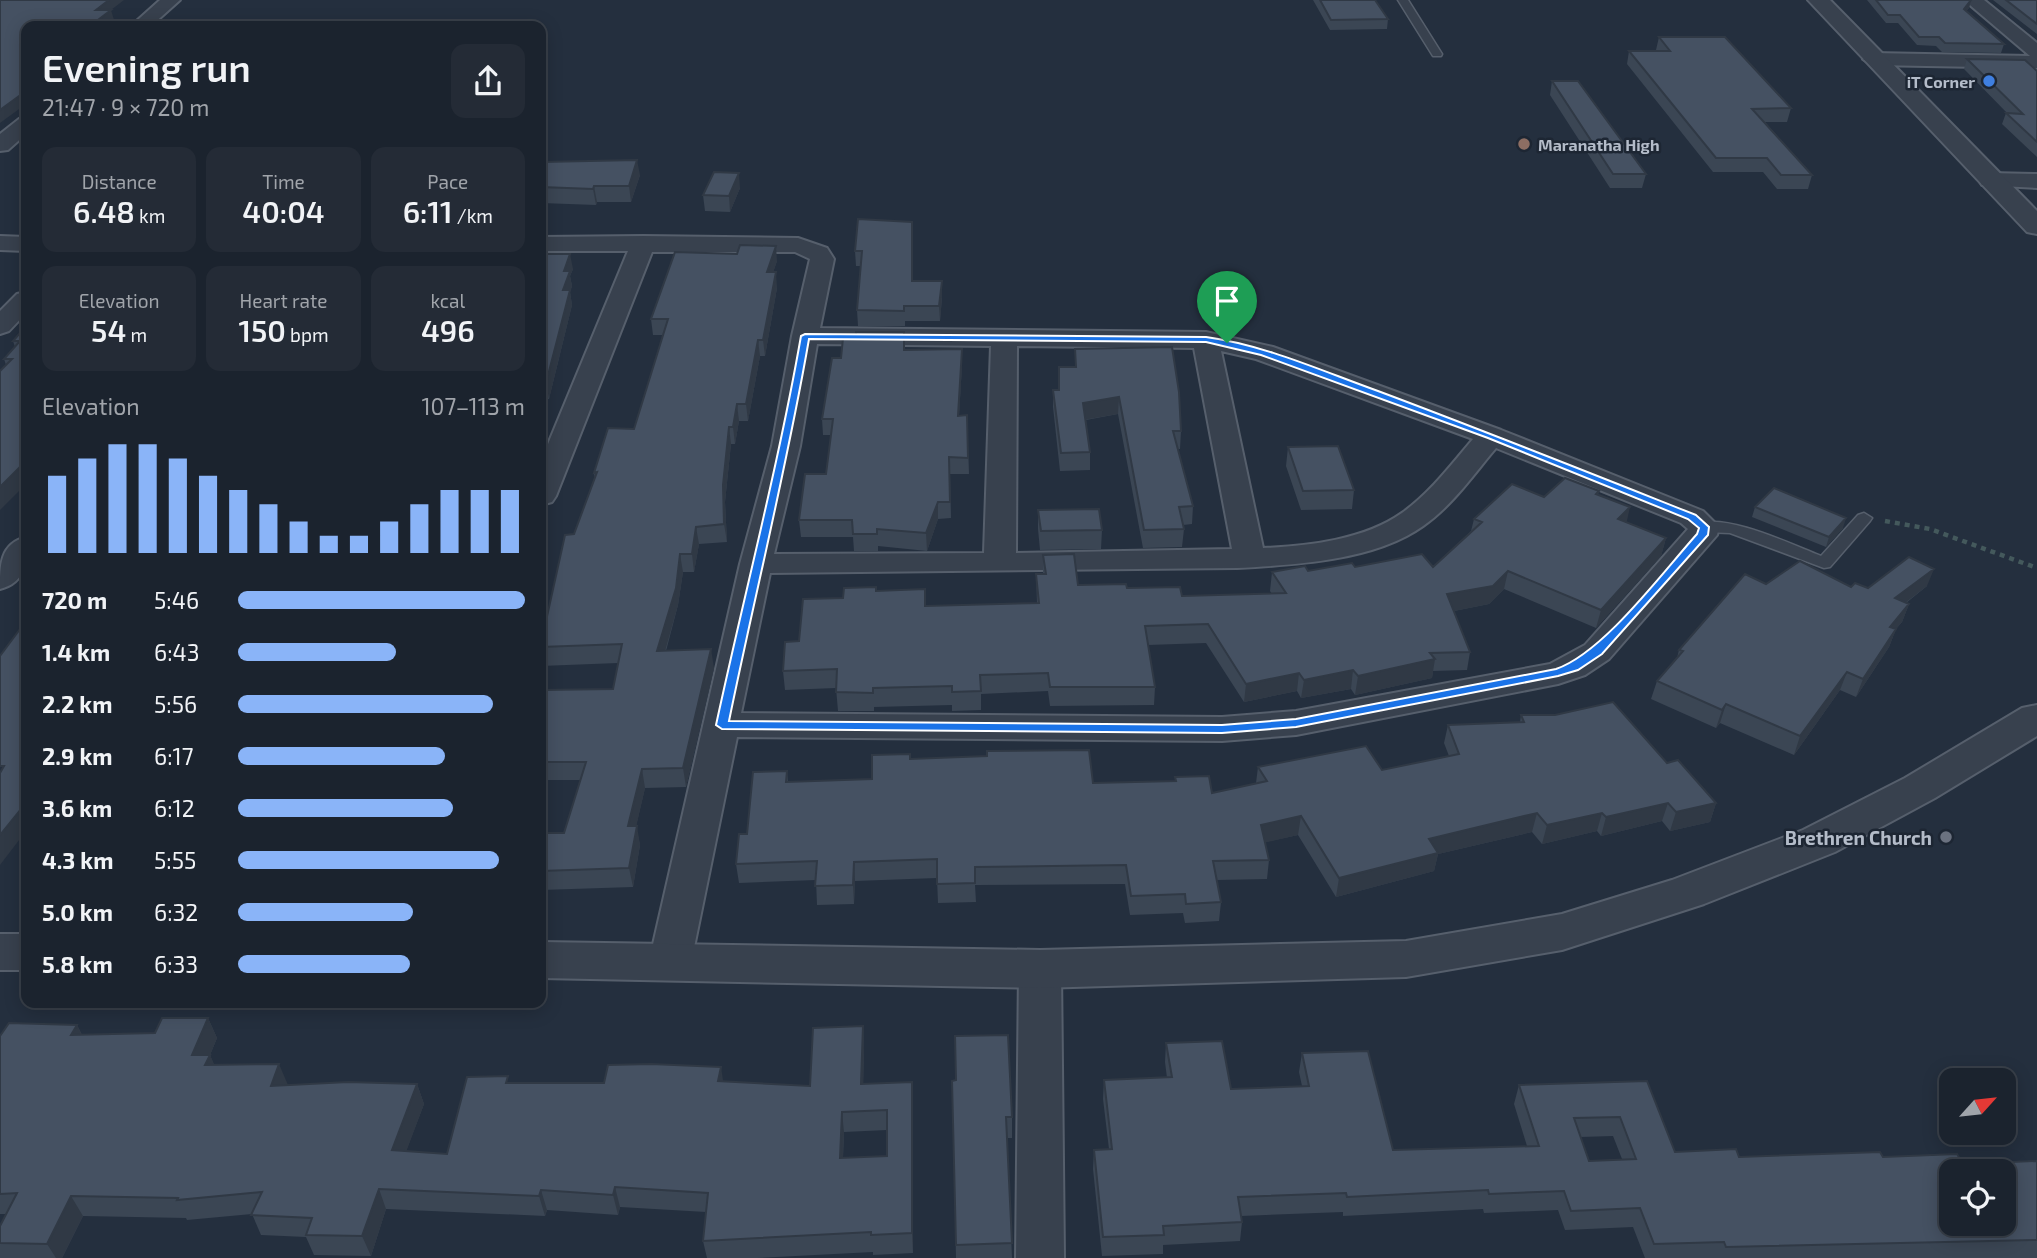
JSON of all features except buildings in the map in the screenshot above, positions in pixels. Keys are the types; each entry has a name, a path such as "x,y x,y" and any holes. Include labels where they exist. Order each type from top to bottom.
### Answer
{"street":[{"path":"146,21 171,0"},
{"path":"1818,0 2037,226"},
{"path":"1973,0 2037,52"},
{"path":"1873,59 2037,62"},
{"path":"0,145 21,127"},
{"path":"1990,180 2037,181"},
{"path":"0,243 21,244"},
{"path":"546,484 643,243"},
{"path":"546,244 798,245 819,253 822,259 805,336 786,446 756,564 670,962"},
{"path":"0,326 21,304"},
{"path":"722,725 1222,729 1258,727 1296,723 1558,673 1580,664 1598,652 1702,535 1704,527 1692,517 1491,436 1264,353 1206,340 805,336"},
{"path":"1000,563 1004,339"},
{"path":"1206,340 1249,558"},
{"path":"756,564 1249,558 1343,546 1375,538 1419,515 1491,436"},
{"path":"0,579 21,552"},
{"path":"546,960 1040,969 1406,959 1562,932 1688,892 1819,841 1920,788 2037,718"},
{"path":"1040,969 1040,1258"}],"lane":[{"path":"1403,0 1437,54"},
{"path":"1704,527 1732,528 1824,563 1864,518"}],"path":[{"path":"1864,518 1930,529 2037,568"}],"place":[{"name":"iT Corner","path":"1989,81"},
{"name":"Maranatha High","path":"1524,144"},
{"name":"Brethren Church","path":"1946,837"}],"route":[{"path":"805,336 1206,340 1227,343 1247,347 1491,436 1692,517 1704,527 1702,535 1598,652 1586,661 1558,673 1296,723 1258,727 1222,729 722,725 756,564 786,446 805,336"}]}
